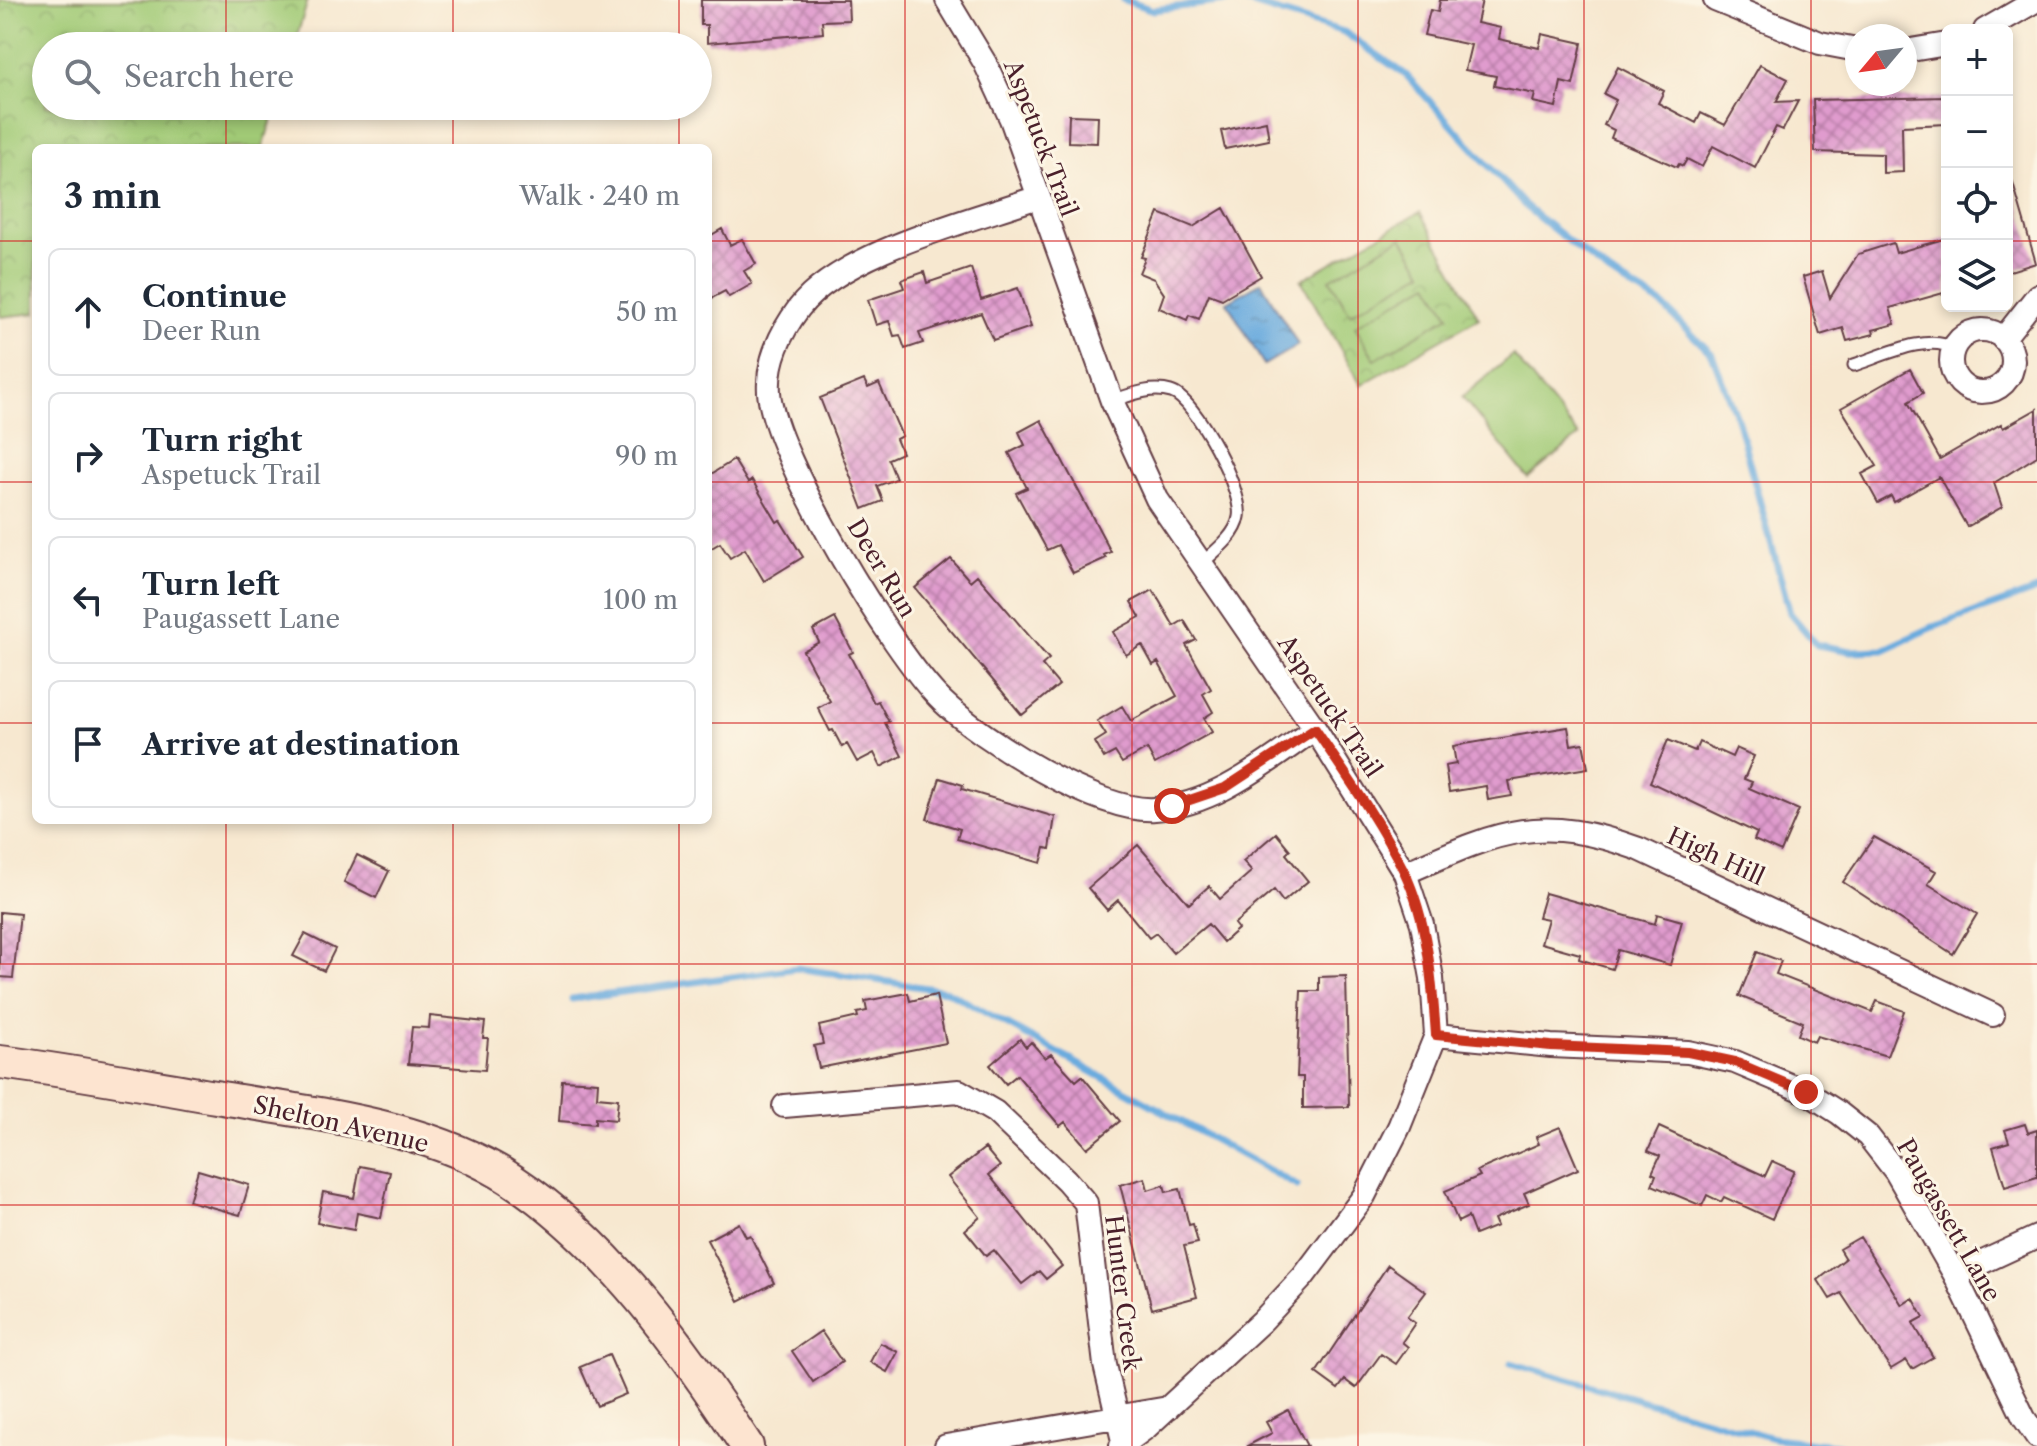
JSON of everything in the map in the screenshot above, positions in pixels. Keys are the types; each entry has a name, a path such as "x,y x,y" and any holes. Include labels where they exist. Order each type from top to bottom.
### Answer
{"main road":[{"name":"Shelton Avenue","path":"0,1062 338,1119 400,1132 464,1155 512,1180 592,1246 682,1347 747,1446"}],"street":[{"name":"Aspetuck Trail","path":"947,0 992,77 1112,401 1157,499 1315,729 1405,873 1422,924 1432,978 1436,1035 1399,1127 1364,1196 1303,1277 1262,1321 1168,1408 1122,1445"},
{"path":"1715,0 1807,38 1845,47"},
{"path":"1995,24 2037,0"},
{"path":"1917,49 1941,45"},
{"name":"Deer Run","path":"1038,197 858,262 831,277 798,309 775,350 769,389 776,428 798,475 870,603 940,699 986,736 1084,790 1131,807 1153,809 1182,804 1225,788 1315,729"},
{"path":"2003,339 2037,296"},
{"path":"1976,331 1991,331 2003,339 2011,350 2012,369 2006,381 1989,391 1976,391 1959,380 1952,362 1954,349 1963,337 1976,331"},
{"name":"High Hill","path":"1405,873 1495,834 1519,829 1546,827 1604,836 1639,849 1993,1015"},
{"name":"Paugassett Lane","path":"1436,1035 1551,1046 1688,1052 1735,1062 1806,1092 1868,1136 1883,1154 1955,1275 2024,1418 2037,1437"},
{"name":"Hunter Creek","path":"784,1106 959,1091 995,1112 1086,1203 1114,1415 1122,1445"},
{"path":"1955,1275 2037,1237"},
{"path":"946,1446 1168,1408"}],"lane":[{"path":"1854,365 1921,345 1946,343 1954,349"},
{"path":"1112,401 1140,392 1173,392 1189,402 1233,480 1239,518 1229,537 1200,565"}],"green space":[{"path":"0,0 308,0 298,32 32,32 32,120 272,120 264,144 32,144 32,313 0,317"},
{"path":"1420,212 1479,318 1361,385 1301,280"},
{"path":"1402,237 1423,272 1350,314 1330,279"},
{"path":"1429,283 1449,316 1375,360 1355,326"},
{"path":"1513,355 1579,436 1528,478 1462,397"}],"water":[{"path":"1261,282 1298,345 1264,365 1227,302"}],"building":[{"path":"701,0 848,0 849,20 822,21 823,33 712,43 712,32 707,32 707,25 701,25"},
{"path":"1440,0 1482,0 1477,23 1501,28 1499,39 1539,48 1542,34 1582,43 1573,85 1561,82 1556,107 1533,102 1535,94 1494,86 1496,76 1465,70 1471,45 1424,35 1430,10 1438,12"},
{"path":"1760,65 1788,79 1776,102 1798,101 1783,130 1776,127 1755,168 1713,146 1702,167 1687,159 1683,166 1679,164 1677,167 1611,138 1614,130 1604,125 1616,100 1604,94 1618,67 1664,91 1658,103 1696,123 1701,113 1725,125"},
{"path":"1941,97 1941,124 1902,126 1903,172 1883,173 1883,154 1815,152 1813,100"},
{"path":"1069,115 1098,116 1097,143 1068,142"},
{"path":"1266,121 1269,140 1225,149 1221,131"},
{"path":"2013,183 2036,263 2013,270"},
{"path":"1224,208 1261,276 1222,299 1209,294 1199,319 1189,315 1187,320 1159,308 1164,294 1154,279 1139,273 1145,258 1141,257 1159,213 1193,227"},
{"path":"722,229 730,245 742,239 756,264 744,271 752,284 729,297 725,291 712,298 712,235"},
{"path":"1941,240 1941,294 1890,308 1895,324 1873,330 1874,334 1847,341 1843,328 1820,335 1803,277 1822,271 1830,298 1858,254 1893,243 1896,253"},
{"path":"971,268 981,300 1018,288 1031,327 993,340 981,313 919,333 923,343 905,349 900,335 894,336 889,321 876,325 868,300 904,288 901,280 924,272 927,283"},
{"path":"1910,369 1923,393 1908,402 1940,459 2001,424 2003,428 2037,409 2037,456 1994,483 2002,507 1967,527 1939,477 1894,502 1891,496 1878,503 1862,474 1877,466 1841,408"},
{"path":"864,380 868,388 879,383 902,436 896,439 902,453 888,459 896,479 877,486 883,501 863,509 820,398"},
{"path":"1041,420 1111,552 1104,555 1106,558 1073,573 1058,545 1047,550 1016,493 1027,488 1009,453 1025,445 1019,432"},
{"path":"734,460 748,483 752,480 803,557 764,581 745,549 730,558 720,543 712,548 712,474"},
{"path":"951,559 970,581 977,575 1049,659 1042,665 1059,685 1022,715 915,588"},
{"path":"1153,590 1174,626 1184,620 1196,640 1186,645 1211,689 1203,694 1213,712 1204,718 1212,732 1155,764 1147,749 1122,763 1115,752 1104,758 1095,742 1106,735 1097,721 1122,706 1131,721 1177,696 1158,662 1153,665 1142,645 1126,655 1113,632 1140,617 1131,602"},
{"path":"835,618 874,703 878,701 889,722 885,723 902,756 881,767 874,753 857,762 847,744 842,747 833,730 830,731 818,708 830,701 803,651 819,642 813,630"},
{"path":"1568,727 1571,745 1583,743 1588,768 1509,781 1512,796 1488,800 1486,786 1449,792 1445,766 1456,764 1453,746"},
{"path":"1668,740 1695,751 1699,742 1732,757 1736,748 1754,756 1744,779 1752,782 1749,788 1799,810 1781,852 1754,840 1757,833 1650,782"},
{"path":"940,778 963,785 962,789 1055,817 1050,849 1045,848 1041,863 957,839 960,829 927,819"},
{"path":"1276,833 1290,850 1286,854 1308,881 1283,902 1274,890 1234,924 1238,929 1223,942 1208,924 1173,953 1156,933 1149,938 1118,900 1107,910 1088,888 1138,845 1189,904 1209,886 1220,899 1252,871 1243,861"},
{"path":"1874,837 1936,871 1928,884 1977,914 1953,954 1843,882"},
{"path":"357,855 389,871 376,898 344,882"},
{"path":"1545,893 1655,924 1657,914 1682,921 1670,965 1618,950 1612,969 1579,959 1580,954 1541,943 1548,919 1538,917"},
{"path":"0,912 20,914 13,978 0,977"},
{"path":"305,934 335,949 324,971 293,956"},
{"path":"1757,952 1781,961 1776,974 1872,1012 1877,1001 1904,1011 1887,1056 1817,1036 1814,1042 1798,1035 1803,1022 1739,996"},
{"path":"1346,976 1349,1107 1303,1108 1303,1077 1297,1077 1301,991 1319,991 1319,977"},
{"path":"908,993 910,1001 936,995 946,1043 819,1068 814,1046 823,1044 819,1026 858,1017 857,1013 867,1011 865,1001"},
{"path":"430,1016 485,1022 483,1038 488,1038 485,1070 408,1064 412,1027 429,1028"},
{"path":"1020,1039 1026,1047 1031,1042 1045,1058 1051,1054 1076,1081 1082,1076 1120,1121 1087,1148 1065,1122 1060,1126 1017,1075 1006,1084 990,1065"},
{"path":"562,1080 598,1082 597,1097 618,1099 616,1120 595,1118 595,1124 559,1121"},
{"path":"2025,1124 2028,1133 2037,1130 2037,1177 2005,1187 1993,1147 2009,1142 2005,1130"},
{"path":"1560,1127 1578,1169 1524,1193 1529,1204 1494,1219 1497,1226 1475,1235 1468,1217 1458,1222 1445,1191 1480,1176 1477,1171 1539,1144 1536,1137"},
{"path":"1659,1127 1765,1176 1772,1161 1794,1171 1772,1219 1724,1197 1721,1202 1707,1195 1702,1206 1652,1185 1656,1175 1652,1173 1660,1156 1648,1151"},
{"path":"985,1148 1000,1166 989,1175 1062,1266 1046,1279 1039,1271 1022,1284 994,1250 986,1256 965,1230 980,1217 948,1177"},
{"path":"360,1166 390,1172 381,1218 357,1213 354,1230 317,1223 323,1192 354,1198"},
{"path":"198,1170 249,1185 240,1215 189,1201"},
{"path":"1145,1178 1148,1190 1164,1185 1166,1192 1180,1189 1189,1225 1193,1224 1198,1243 1184,1246 1197,1297 1152,1309 1120,1185"},
{"path":"739,1223 746,1237 750,1235 774,1283 739,1301 707,1240"},
{"path":"1860,1237 1902,1305 1913,1298 1924,1317 1913,1323 1933,1357 1912,1369 1906,1360 1891,1369 1841,1293 1830,1299 1818,1280 1845,1259 1839,1249"},
{"path":"1388,1265 1426,1292 1407,1317 1415,1323 1402,1342 1408,1347 1396,1364 1381,1354 1356,1388 1345,1380 1338,1389 1316,1373"},
{"path":"821,1331 842,1362 813,1382 792,1351"},
{"path":"880,1343 898,1352 887,1372 870,1362"},
{"path":"609,1355 626,1394 597,1406 580,1367"},
{"path":"1288,1410 1307,1446 1247,1446 1272,1433 1266,1422"}],"waterway":[{"path":"1124,0 1153,10 1235,0"},
{"path":"1239,0 1344,32 1406,75 1527,208 1610,274 1660,303 1712,354 1738,421 1790,613 1817,645 1851,651 1883,650 1933,627 2037,590"},
{"path":"572,999 797,968 947,991 1297,1186"},
{"path":"1511,1363 1773,1438 1843,1446"}],"route":[{"path":"1172,806 1209,796 1225,788 1315,729 1367,807 1405,873 1422,924 1432,978 1436,1035 1551,1046 1688,1052 1735,1062 1806,1092"}]}
